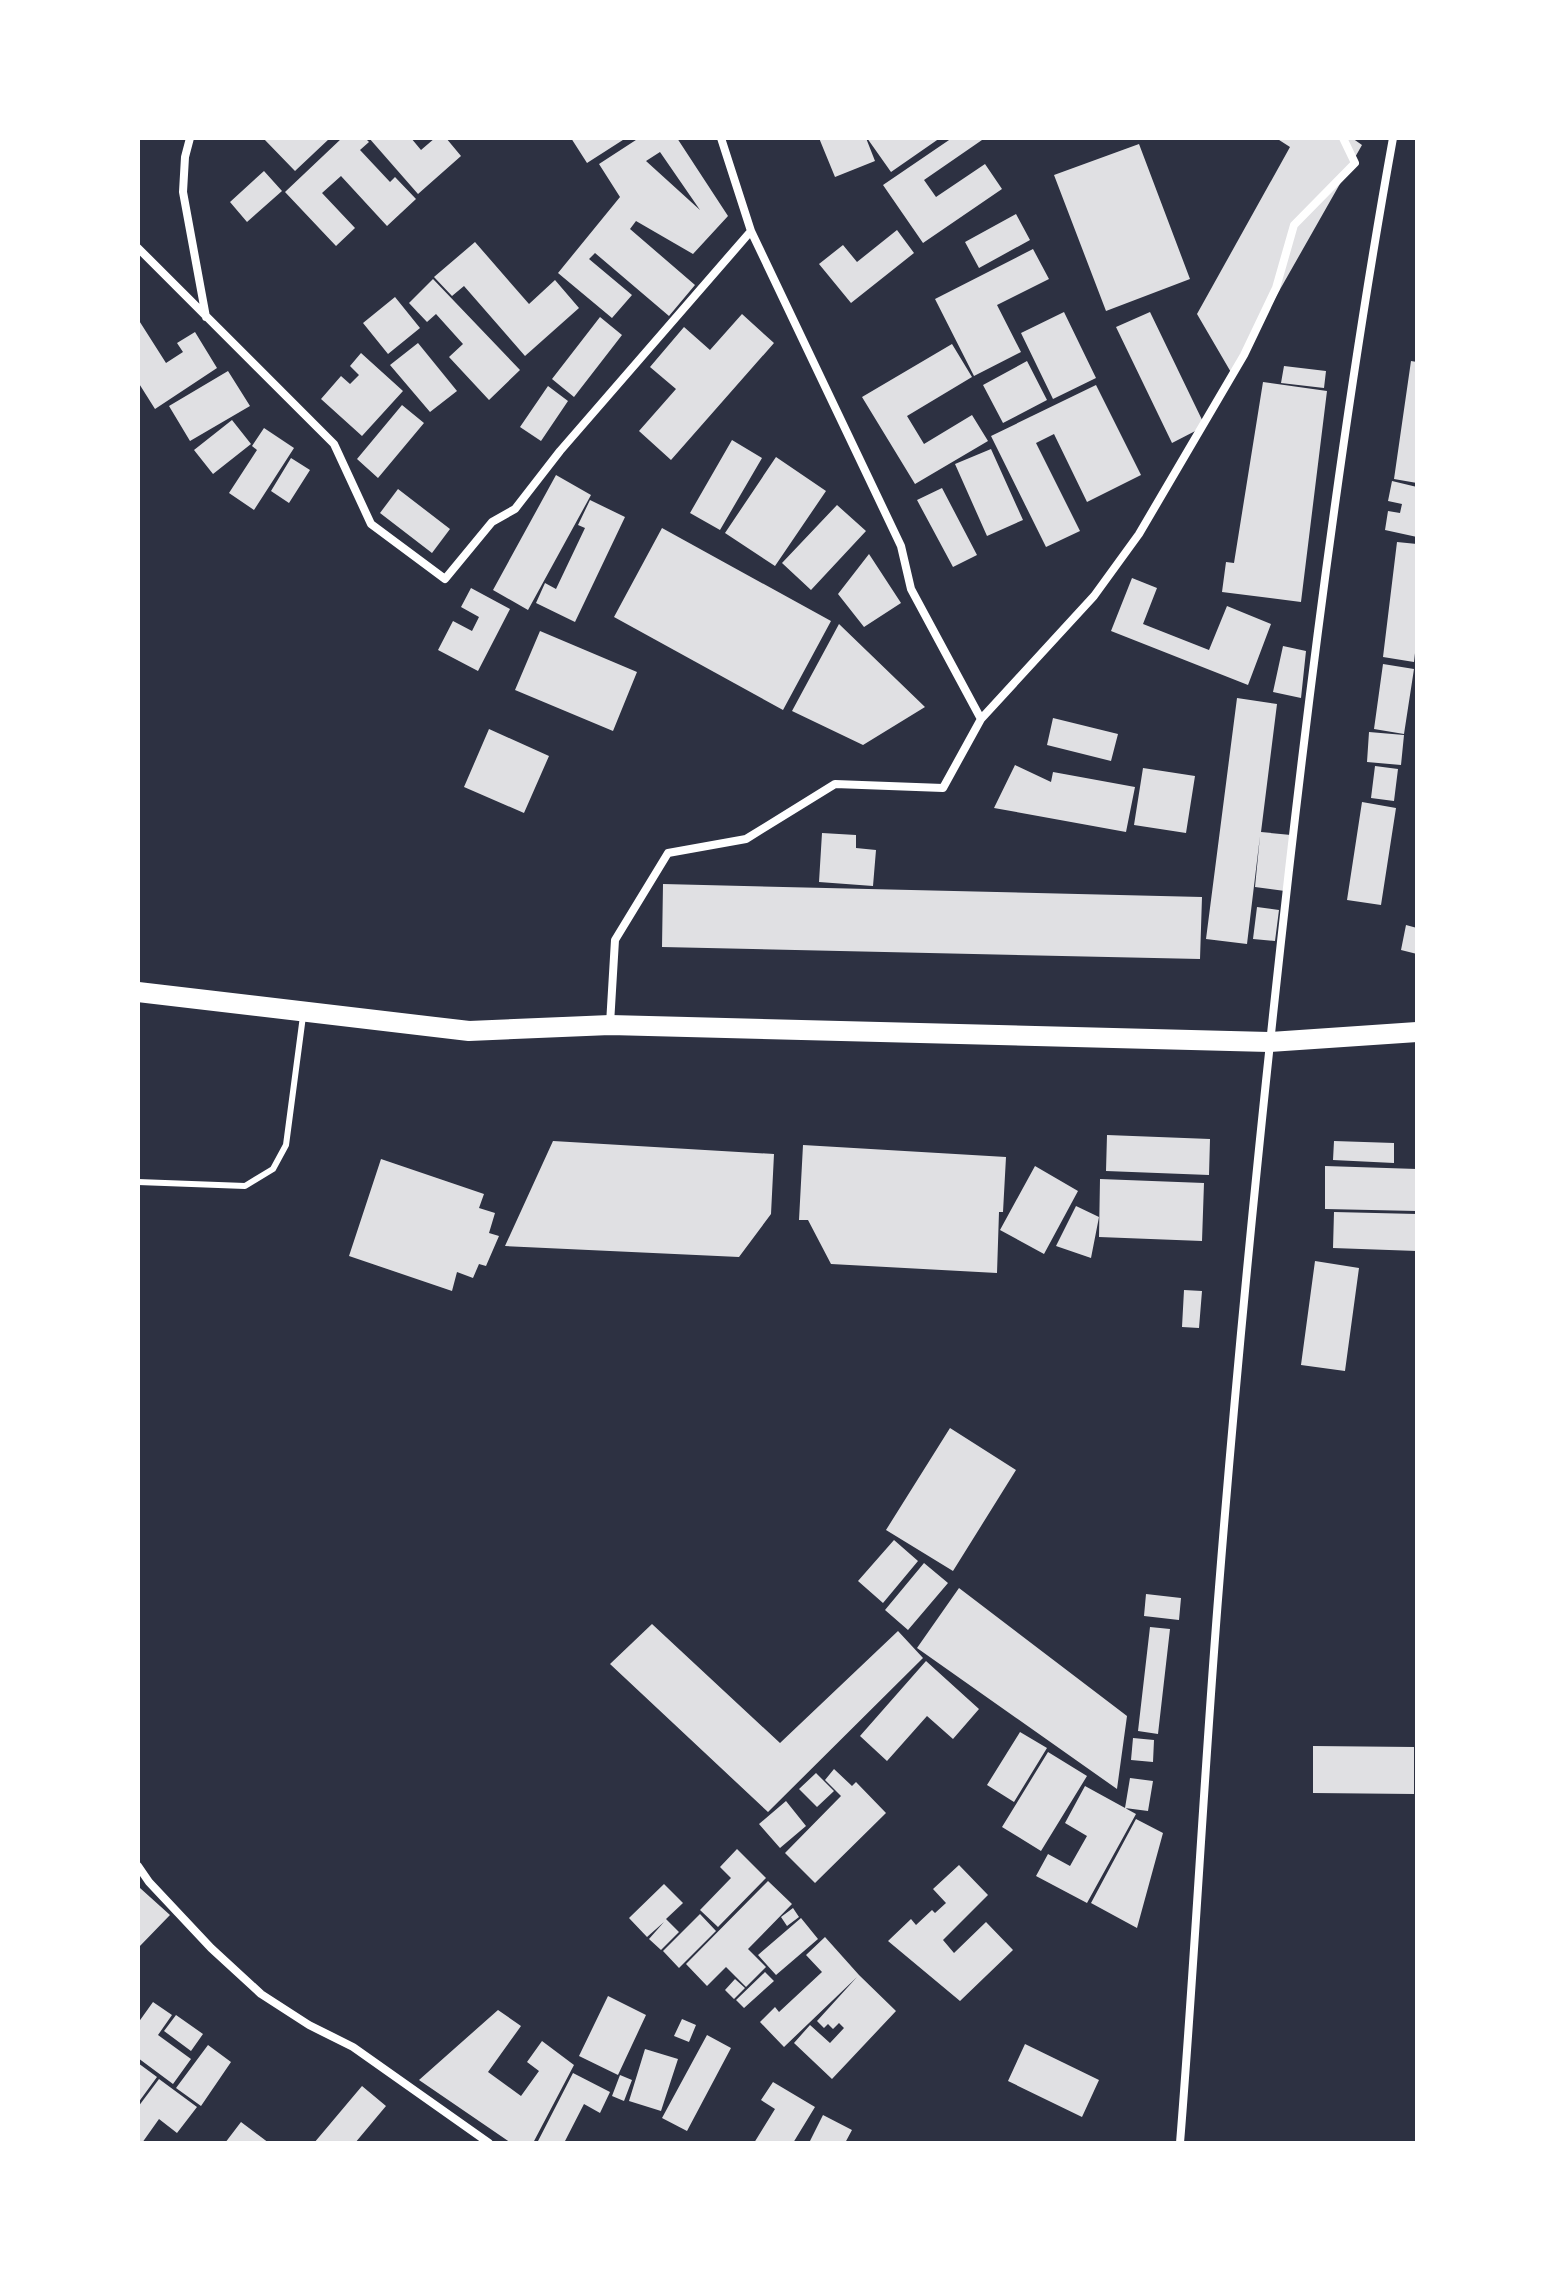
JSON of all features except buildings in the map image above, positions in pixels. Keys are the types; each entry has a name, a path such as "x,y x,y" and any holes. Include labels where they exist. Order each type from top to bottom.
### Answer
{"main road":[{"path":"138,992 469,1031 610,1025 1269,1042 1417,1032"}],"street":[{"path":"190,138 185,157 183,192 206,317"},
{"path":"721,138 751,231 901,546 911,589 981,719"},
{"path":"610,1025 615,940 668,853 746,839 835,784 943,788 981,719 1094,596 1139,534 1244,355 1276,288 1294,225 1355,163 1343,138"},
{"path":"1180,2143 1220,1575 1269,1042 1315,638 1374,243 1393,138"},
{"path":"138,248 334,444 371,524 445,579 492,522 515,509 560,451 751,231"},
{"path":"138,1866 149,1882 211,1948 261,1994 309,2025 353,2047 489,2143"}],"lane":[{"path":"138,1182 245,1186 273,1169 286,1145 303,1012"}]}
